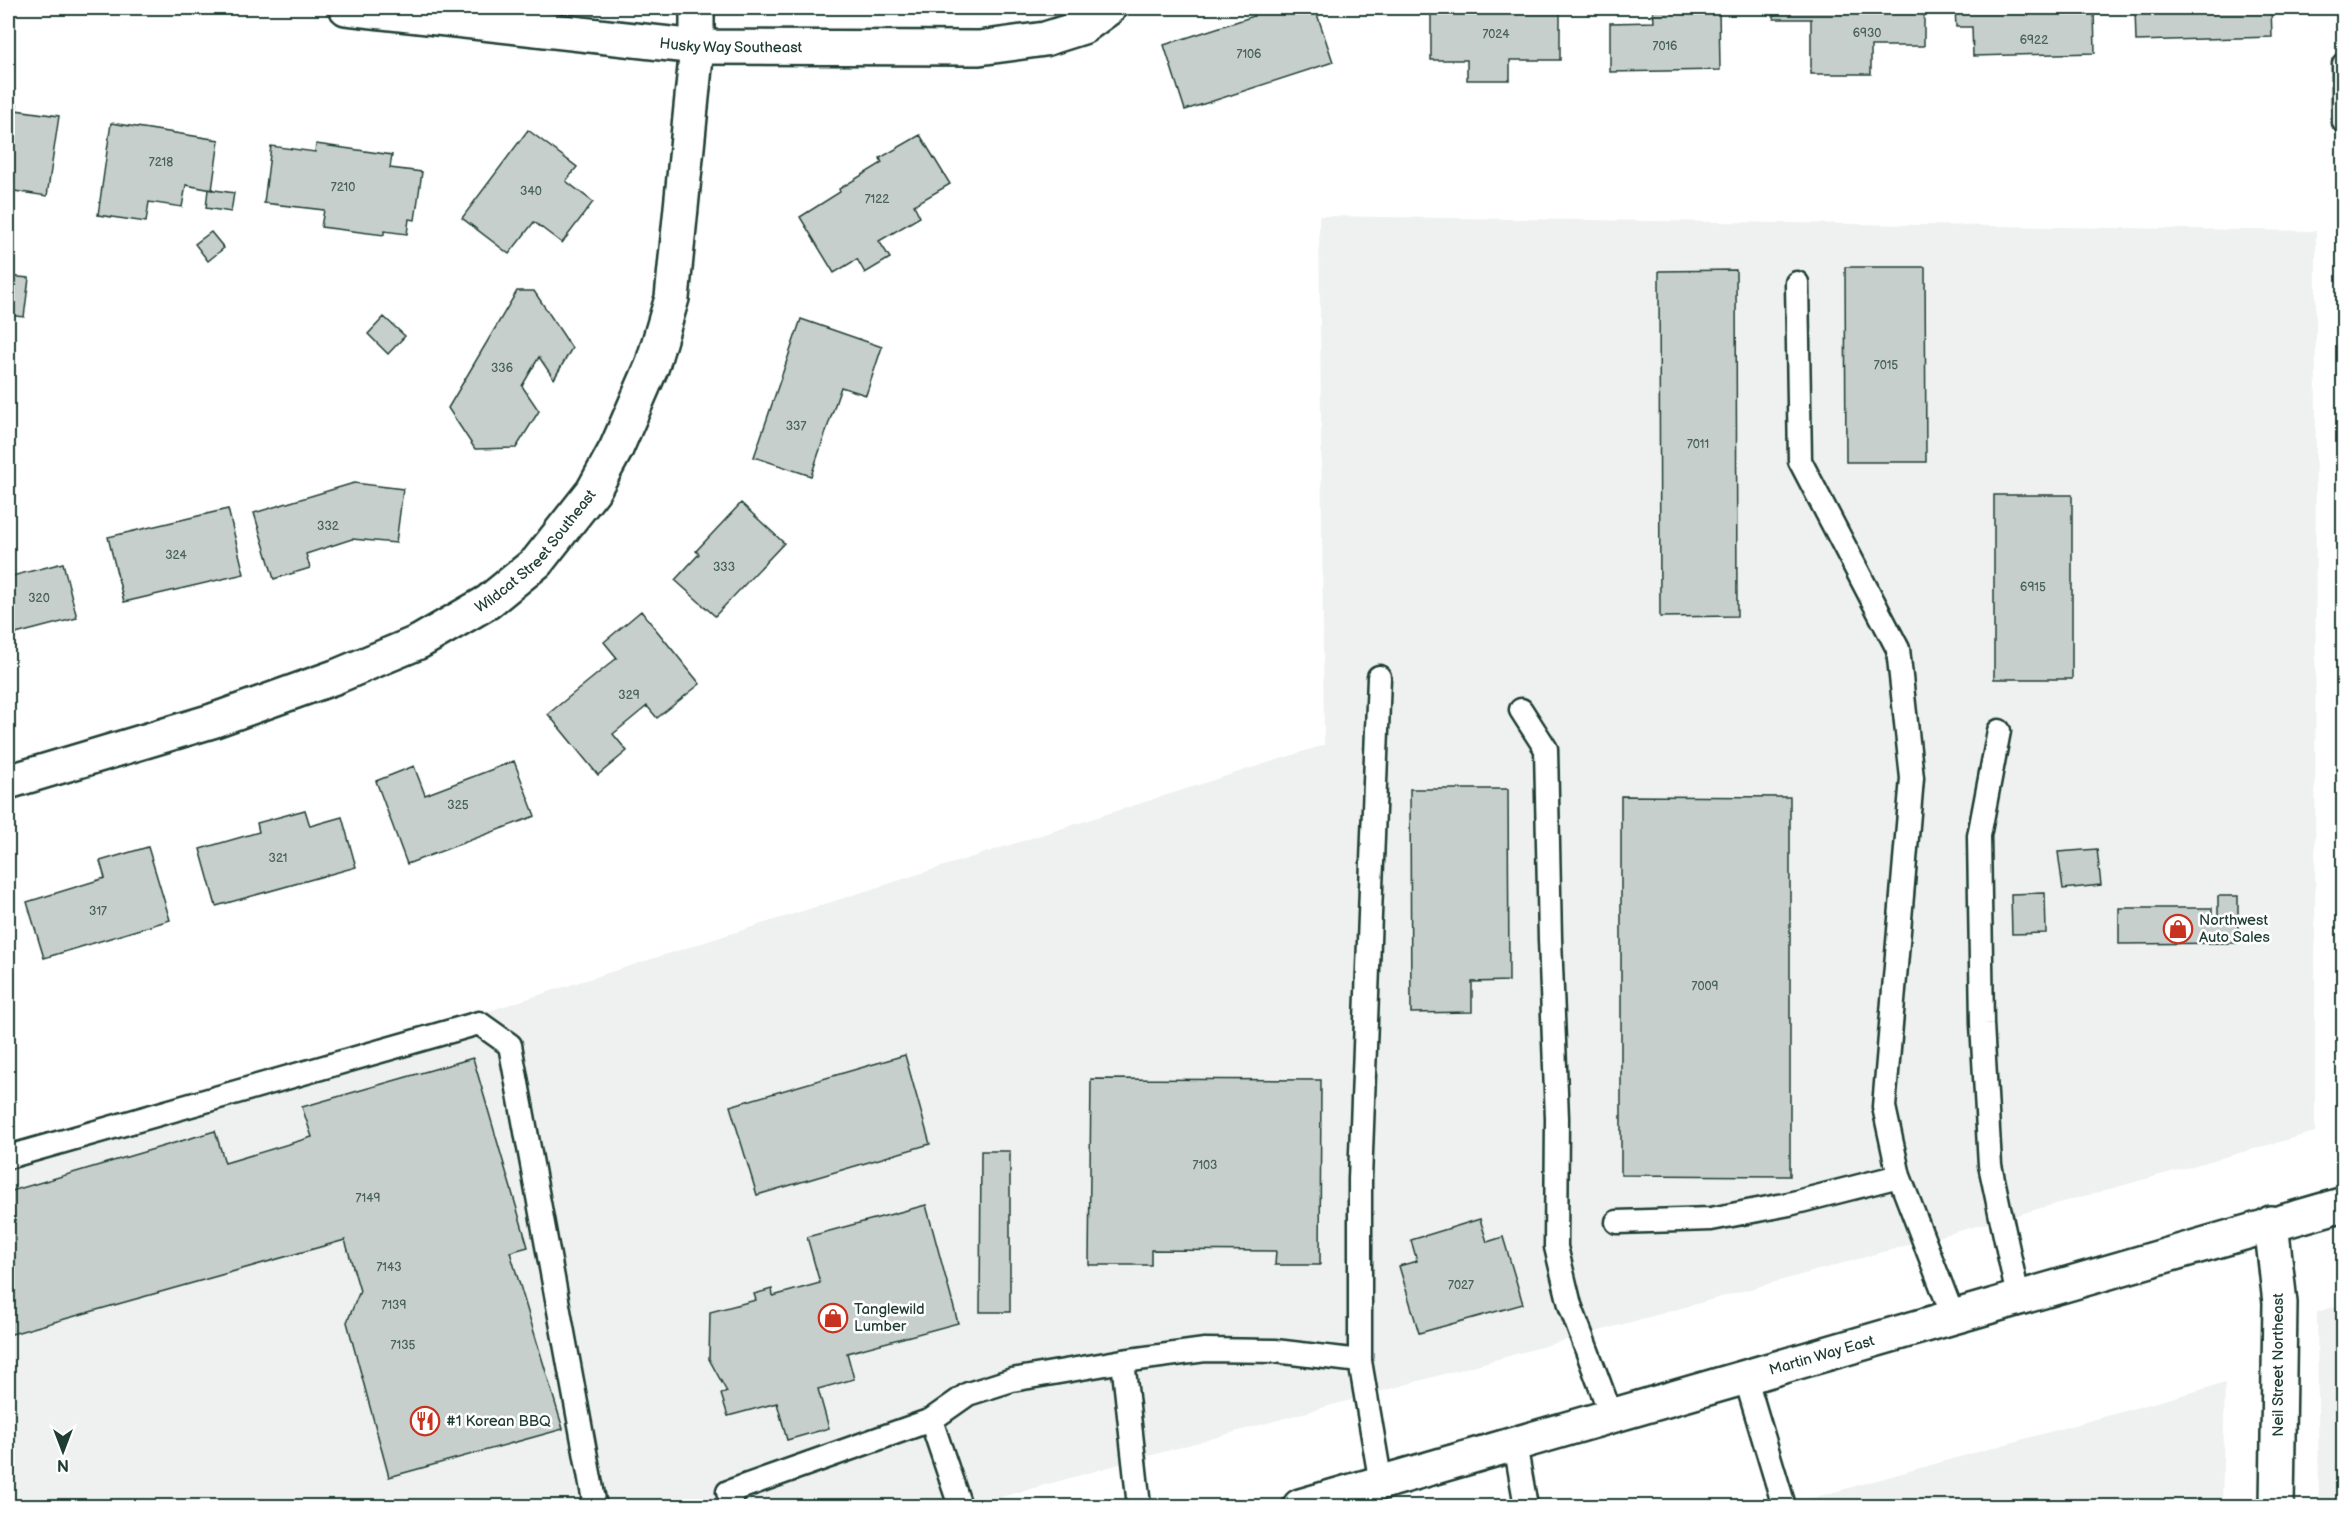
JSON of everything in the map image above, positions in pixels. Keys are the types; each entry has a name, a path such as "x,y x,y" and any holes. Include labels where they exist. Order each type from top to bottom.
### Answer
{"street":[{"name":"Husky Way Southeast","path":"346,8 697,47 979,48 1045,39 1083,27 1109,8"},
{"name":"Wildcat Street Southeast","path":"8,782 212,721 334,677 419,642 488,602 537,562 592,491 616,449 652,366 672,298 697,47 697,8"},
{"name":"Martin Way East","path":"1321,1504 1611,1415 2343,1204"},
{"name":"Neil Street Northeast","path":"2271,1223 2280,1303 2277,1506"}],"lane":[{"path":"2343,64 2343,122"},
{"path":"1797,283 1800,461 1898,649 1912,778 1884,1107 1899,1176 1953,1316"},
{"path":"1379,677 1360,1179 1360,1361 1381,1484"},
{"path":"1521,710 1546,749 1557,1118 1556,1247 1570,1305 1611,1415"},
{"path":"1999,731 1979,836 1982,1024 1990,1165 2018,1297"},
{"path":"8,1157 479,1023 510,1045 595,1506"},
{"path":"1617,1222 1710,1219 1788,1204 1899,1176"},
{"path":"733,1506 728,1492 931,1420 968,1394 1012,1380 1205,1350 1275,1351 1360,1361"},
{"path":"1123,1361 1139,1506"},
{"path":"1745,1376 1784,1506"},
{"path":"931,1420 960,1506"},
{"path":"1515,1444 1526,1506"}],"shaded area":[{"path":"1319,216 2316,231 2315,1132 969,1506 8,1506 8,1164 1324,745"},
{"path":"2343,1304 2343,1506 2319,1506 2317,1312"},
{"path":"2225,1383 2222,1506 1784,1506"}],"building":[{"path":"1315,8 1333,62 1185,110 1164,45 1254,16 1252,9"},
{"path":"1431,8 1560,8 1560,60 1510,60 1510,80 1467,80 1467,60 1431,60"},
{"path":"1653,8 1719,8 1720,70 1610,72 1610,23 1654,22"},
{"path":"1774,8 1924,8 1924,46 1871,46 1871,74 1811,74 1811,19 1774,19"},
{"path":"1955,8 2094,8 2095,53 1973,56 1972,27 1956,27"},
{"path":"2135,8 2271,8 2272,37 2136,41"},
{"path":"8,104 17,105 16,110 59,116 47,196 8,190"},
{"path":"111,123 219,140 212,190 186,185 182,207 149,202 146,222 98,215"},
{"path":"528,130 577,167 566,181 593,202 562,243 534,222 509,254 462,218"},
{"path":"920,135 950,184 914,205 920,217 879,241 890,258 865,273 857,259 834,273 800,217 840,192 839,189 882,163 880,158"},
{"path":"316,144 392,155 390,168 422,172 415,220 409,219 407,234 384,231 384,235 321,227 324,210 264,203 271,146 315,152"},
{"path":"208,189 234,193 231,212 206,208"},
{"path":"211,232 224,248 208,261 195,244"},
{"path":"1845,267 1925,267 1926,462 1846,462"},
{"path":"1736,270 1737,616 1660,617 1659,271"},
{"path":"8,276 29,278 24,317 8,315"},
{"path":"517,291 534,291 572,348 554,379 539,357 522,386 539,411 516,448 475,449 448,408"},
{"path":"384,317 405,336 388,354 368,334"},
{"path":"801,319 882,347 866,395 841,387 811,476 754,457"},
{"path":"354,483 403,489 396,543 352,539 306,554 310,568 274,579 254,513"},
{"path":"1994,495 2072,495 2072,679 1994,679"},
{"path":"741,503 784,543 715,616 675,580 699,554 696,551"},
{"path":"228,509 244,574 124,602 108,537"},
{"path":"63,563 77,618 8,636 8,577"},
{"path":"641,611 700,684 657,718 647,706 613,734 627,751 598,775 548,714 617,658 604,642"},
{"path":"514,761 535,816 407,864 376,781 414,766 425,795"},
{"path":"1410,789 1508,789 1509,981 1472,982 1472,1012 1411,1013"},
{"path":"1621,796 1790,797 1790,1176 1621,1175"},
{"path":"305,810 310,826 342,817 356,867 216,906 200,849 259,832 257,823"},
{"path":"148,847 170,920 44,958 27,902 105,878 100,861"},
{"path":"2097,849 2101,885 2063,889 2058,852"},
{"path":"2045,893 2046,933 2012,934 2011,894"},
{"name":"Northwest Auto Sales","path":"2218,896 2238,896 2238,943 2119,944 2119,908 2212,908 2212,916 2218,916"},
{"path":"905,1055 930,1144 757,1195 730,1106"},
{"path":"473,1058 528,1247 510,1252 563,1429 389,1477 347,1322 360,1291 345,1240 8,1335 8,1192 215,1131 225,1163 312,1137 302,1107"},
{"path":"1091,1079 1321,1080 1320,1265 1275,1265 1276,1251 1151,1250 1151,1265 1089,1265"},
{"path":"981,1151 1010,1151 1010,1312 980,1312"},
{"name":"Tanglewild Lumber","path":"926,1205 958,1323 847,1353 854,1379 818,1389 829,1428 787,1440 777,1403 728,1416 721,1394 727,1392 709,1359 710,1312 756,1300 754,1294 772,1289 773,1296 820,1283 807,1237"},
{"path":"1480,1219 1487,1242 1503,1237 1523,1304 1419,1333 1399,1266 1417,1261 1411,1240"}],"place":[{"name":"Northwest Auto Sales","path":"2178,929"},
{"name":"Tanglewild Lumber","path":"833,1318"},
{"name":"#1 Korean BBQ","path":"425,1421"}]}
